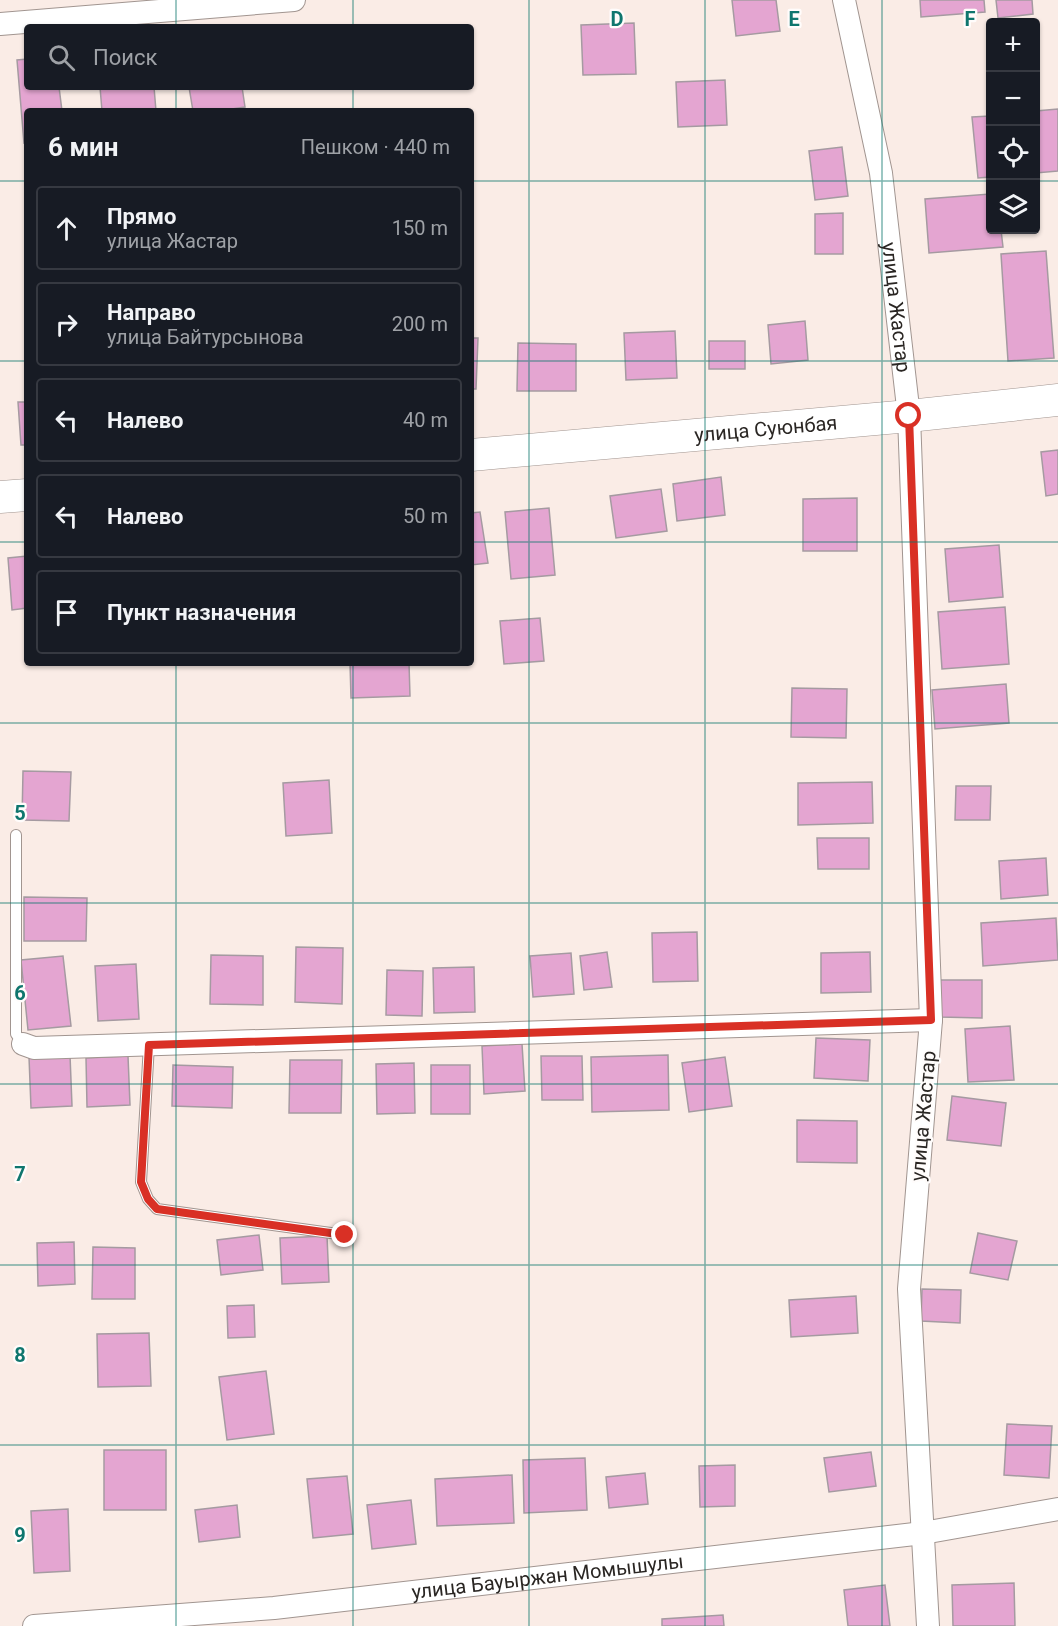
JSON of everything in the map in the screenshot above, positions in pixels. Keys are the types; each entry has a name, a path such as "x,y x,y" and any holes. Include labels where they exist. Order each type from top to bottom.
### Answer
{"main road":[{"name":"улица Суюнбая","path":"474,455 909,416 1058,400"},
{"path":"0,497 24,495"}],"street":[{"path":"0,24 294,0"},
{"name":"улица Жастар","path":"844,0 881,173 909,416 931,1020 909,1289 928,1626"},
{"path":"23,1044 34,1048 149,1045 931,1020"},
{"name":"улица Бауыржан Момышулы","path":"34,1626 274,1608 923,1533 1058,1509"}],"lane":[{"path":"16,835 16,1034 23,1044"},
{"path":"149,1045 141,1182 148,1199 157,1209 345,1235"}],"building":[{"path":"732,0 776,0 780,31 736,36"},
{"path":"920,0 984,0 985,12 921,17"},
{"path":"996,0 1032,0 1033,14 998,18"},
{"path":"634,23 636,74 583,75 581,25"},
{"path":"24,59 24,90 59,90 62,108 24,108 24,143 17,60"},
{"path":"725,80 727,125 678,127 676,82"},
{"path":"100,90 154,90 156,108 102,108"},
{"path":"190,90 242,90 245,107 192,108"},
{"path":"1058,109 1058,171 1040,173 1040,111"},
{"path":"986,116 986,177 978,178 972,117"},
{"path":"842,147 848,196 815,200 809,151"},
{"path":"986,194 986,234 1001,234 1003,247 929,253 925,199"},
{"path":"843,213 843,254 815,254 815,214"},
{"path":"1046,251 1054,358 1008,361 1001,254"},
{"path":"805,321 808,360 771,364 768,325"},
{"path":"675,331 677,378 626,380 624,333"},
{"path":"474,338 478,338 476,389 474,389"},
{"path":"709,341 745,341 745,369 709,369"},
{"path":"518,343 576,344 576,391 517,391"},
{"path":"18,402 24,402 24,445 21,445"},
{"path":"1058,450 1058,494 1046,496 1041,452"},
{"path":"721,477 725,515 677,521 673,484"},
{"path":"661,489 667,531 616,538 610,496"},
{"path":"857,498 857,551 803,551 803,499"},
{"path":"549,508 555,575 511,579 505,512"},
{"path":"480,512 488,563 474,565 474,513"},
{"path":"999,545 1003,597 949,602 945,549"},
{"path":"24,556 24,608 12,610 8,558"},
{"path":"1005,607 1009,664 942,669 938,612"},
{"path":"540,618 544,661 504,664 500,621"},
{"path":"350,666 409,666 410,696 351,698"},
{"path":"1006,684 1009,723 935,729 932,690"},
{"path":"792,688 847,689 846,738 791,737"},
{"path":"23,771 71,772 69,821 22,820"},
{"path":"329,780 332,833 286,836 283,783"},
{"path":"872,782 873,823 798,825 798,783"},
{"path":"956,786 991,786 990,820 955,820"},
{"path":"817,838 869,838 869,869 818,869"},
{"path":"1046,858 1048,895 1001,899 999,861"},
{"path":"24,897 87,898 86,941 24,941"},
{"path":"1056,918 1058,960 983,966 981,923"},
{"path":"697,932 698,981 653,982 652,933"},
{"path":"296,947 343,948 342,1004 295,1002"},
{"path":"607,952 612,987 584,990 580,956"},
{"path":"870,952 871,992 821,993 821,953"},
{"path":"571,953 574,994 533,997 530,956"},
{"path":"211,955 263,956 263,1005 210,1004"},
{"path":"63,956 71,1026 28,1030 21,960"},
{"path":"136,964 139,1019 98,1021 95,966"},
{"path":"474,967 475,1012 434,1013 433,968"},
{"path":"387,970 423,971 422,1016 386,1015"},
{"path":"940,980 982,980 982,1018 940,1017"},
{"path":"1010,1026 1014,1080 968,1082 965,1029"},
{"path":"816,1038 870,1040 868,1081 814,1078"},
{"path":"522,1044 525,1091 484,1094 482,1046"},
{"path":"70,1055 72,1106 31,1108 29,1057"},
{"path":"668,1055 669,1110 592,1112 591,1057"},
{"path":"128,1056 130,1105 87,1107 86,1058"},
{"path":"541,1056 582,1056 583,1100 542,1100"},
{"path":"725,1057 732,1106 689,1112 682,1063"},
{"path":"290,1060 342,1060 341,1113 289,1113"},
{"path":"414,1063 415,1113 377,1114 376,1064"},
{"path":"173,1065 233,1067 232,1108 172,1106"},
{"path":"431,1065 470,1065 470,1114 431,1114"},
{"path":"952,1096 1006,1103 1001,1146 947,1140"},
{"path":"797,1120 857,1121 857,1163 797,1162"},
{"path":"978,1233 1017,1241 1008,1280 970,1273"},
{"path":"259,1235 263,1270 221,1275 217,1240"},
{"path":"327,1236 329,1282 282,1284 280,1238"},
{"path":"74,1242 75,1284 38,1286 37,1243"},
{"path":"93,1247 135,1248 135,1299 92,1299"},
{"path":"922,1289 961,1290 960,1323 921,1321"},
{"path":"856,1296 858,1333 791,1337 789,1300"},
{"path":"254,1305 255,1337 228,1338 227,1306"},
{"path":"149,1333 151,1386 98,1387 97,1334"},
{"path":"266,1371 274,1434 227,1440 219,1377"},
{"path":"1007,1424 1052,1426 1049,1478 1004,1475"},
{"path":"104,1450 166,1450 166,1510 104,1510"},
{"path":"871,1452 876,1486 829,1492 824,1458"},
{"path":"585,1458 587,1510 524,1513 523,1460"},
{"path":"735,1465 735,1506 700,1507 699,1466"},
{"path":"645,1473 648,1504 609,1508 606,1477"},
{"path":"512,1475 514,1523 437,1526 435,1479"},
{"path":"347,1476 353,1534 313,1538 307,1479"},
{"path":"411,1500 416,1544 372,1549 367,1505"},
{"path":"237,1505 240,1537 199,1542 195,1510"},
{"path":"68,1509 70,1571 34,1573 31,1511"},
{"path":"1014,1583 1015,1626 953,1626 952,1585"},
{"path":"885,1585 890,1626 848,1626 844,1590"},
{"path":"723,1615 724,1626 662,1626 662,1619"}],"route":[{"path":"345,1235 157,1209 148,1199 141,1182 149,1045 931,1020 909,416"}]}
